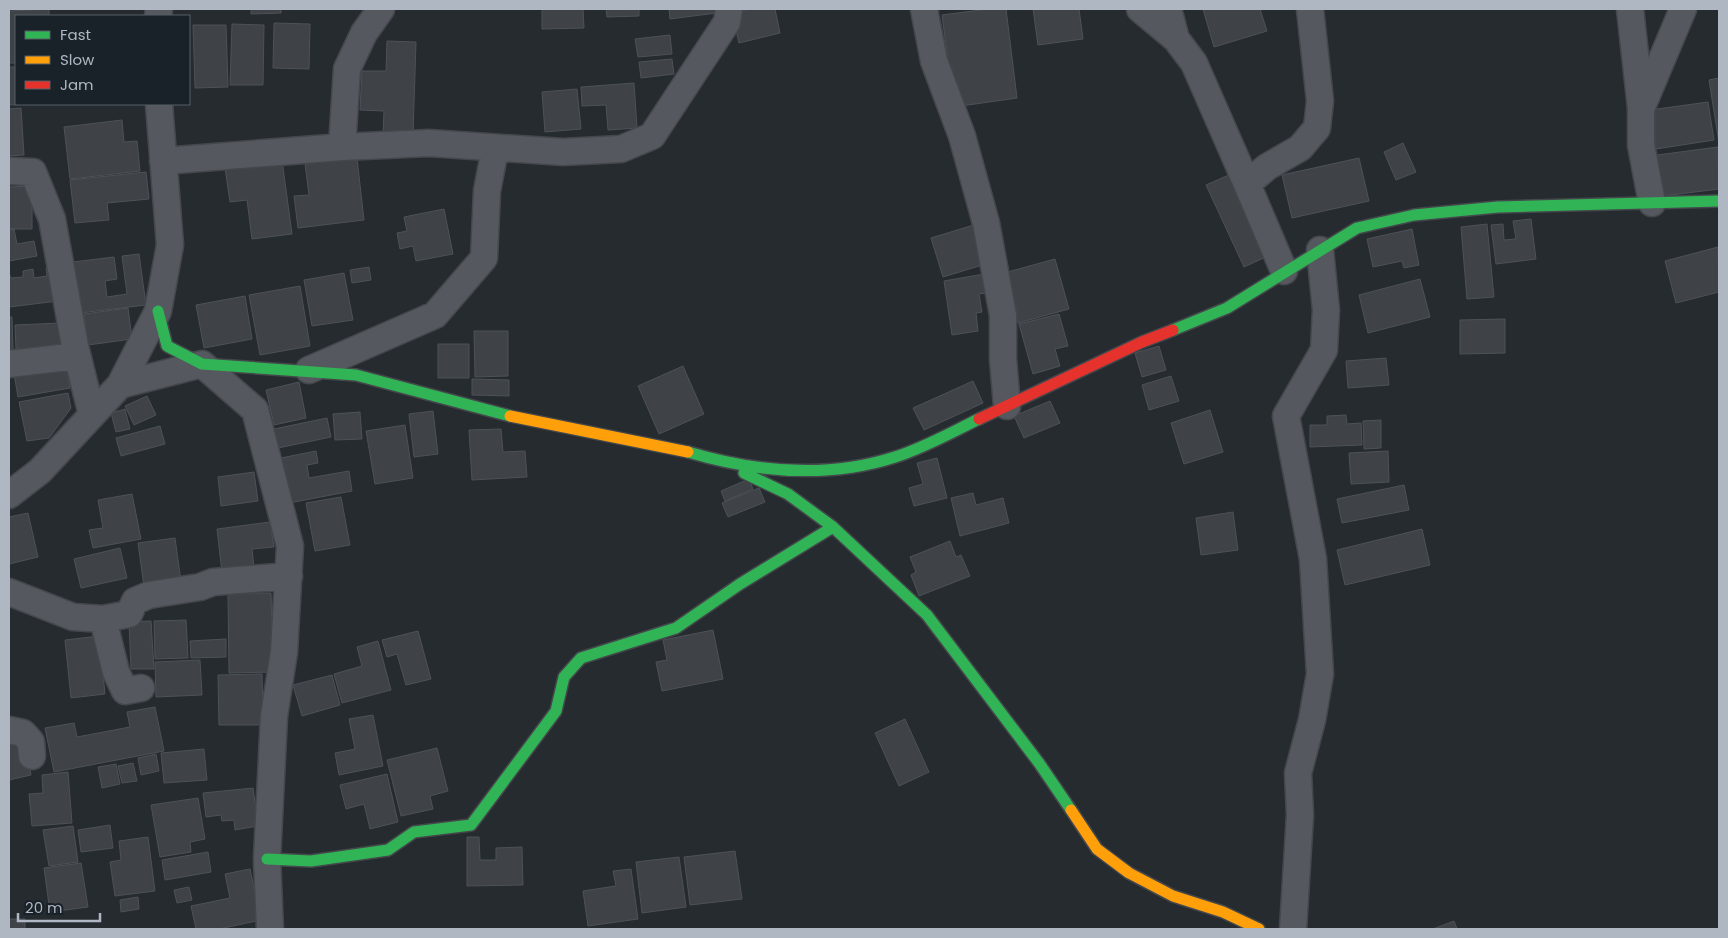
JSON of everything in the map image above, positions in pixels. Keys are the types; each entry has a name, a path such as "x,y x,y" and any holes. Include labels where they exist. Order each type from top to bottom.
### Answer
{"street":[{"path":"342,148 347,69 364,33 380,9"},
{"path":"163,161 429,143 495,149 563,152 622,149 652,136 726,22 729,9"},
{"path":"924,9 934,61 962,136 986,224 1004,315 1003,360 1007,406"},
{"path":"1140,9 1176,39 1194,63 1284,271"},
{"path":"1168,9 1176,39"},
{"path":"1247,184 1267,167 1300,148 1317,128 1320,101 1310,9"},
{"path":"1630,9 1641,109 1641,145 1652,203"},
{"path":"1641,109 1683,9"},
{"path":"9,495 40,471 120,385 158,311 170,246 159,105"},
{"path":"310,370 435,315 484,258 487,191 495,149"},
{"path":"9,171 33,172 52,219 77,356 92,415"},
{"path":"120,385 202,364 310,370 356,375 489,412 670,447 722,462 776,470 819,471 854,467 896,457 1070,378 1142,342 1227,308 1284,271 1357,228 1414,215 1498,208 1719,200"},
{"path":"1294,929 1300,815 1298,773 1312,720 1320,674 1313,559 1286,416 1324,350 1326,310 1320,250"},
{"path":"158,311 167,346 202,364 255,410 290,546 284,652 274,716 267,859 270,929"},
{"path":"9,364 77,356"},
{"path":"722,462 788,494 833,527 927,615 948,640 1039,763 1097,849 1129,873 1173,896 1223,912 1258,929"},
{"path":"267,859 311,861 388,850 414,832 471,825 556,711 564,677 581,658 676,628 740,584 833,527"},
{"path":"9,592 73,617 103,619 130,614 135,601 149,595 200,588 212,582 289,576"},
{"path":"103,619 116,672 125,691 141,688"},
{"path":"9,730 23,733 31,742 32,756"}],"building":[{"path":"49,9 49,15 15,15 15,63 9,63 9,11"},
{"path":"251,9 281,9 281,13 251,14"},
{"path":"542,9 583,9 584,28 542,29"},
{"path":"606,9 639,9 639,16 607,17"},
{"path":"669,9 723,9 724,12 670,19"},
{"path":"750,9 775,9 780,33 739,43 732,13"},
{"path":"988,9 1006,9 1017,98 954,107 942,15"},
{"path":"1033,9 1079,9 1083,39 1038,45"},
{"path":"1203,9 1260,9 1267,31 1214,47"},
{"path":"274,23 310,24 309,69 273,68"},
{"path":"232,24 264,25 263,85 230,85"},
{"path":"193,25 226,25 228,87 195,88"},
{"path":"670,35 672,54 638,57 635,39"},
{"path":"387,41 416,42 413,135 383,134 384,111 360,110 362,71 386,71"},
{"path":"672,59 674,74 641,78 639,62"},
{"path":"9,67 15,67 15,105 9,105"},
{"path":"1719,78 1719,143 1709,80"},
{"path":"634,83 637,128 608,130 606,105 582,106 581,87"},
{"path":"577,89 581,129 545,132 542,92"},
{"path":"1708,102 1714,140 1656,149 1650,110"},
{"path":"21,108 24,155 9,156 9,109"},
{"path":"122,120 124,142 137,141 140,171 70,179 64,127"},
{"path":"1403,143 1416,172 1396,180 1384,152"},
{"path":"1718,147 1719,189 1663,196 1657,155"},
{"path":"357,158 364,220 298,228 294,196 309,195 305,164"},
{"path":"1359,158 1369,201 1292,218 1282,175"},
{"path":"282,160 292,234 252,239 247,200 230,202 225,168"},
{"path":"146,172 149,199 107,203 109,220 75,223 70,180"},
{"path":"1231,174 1268,256 1244,267 1206,185"},
{"path":"32,186 32,229 9,229 9,187"},
{"path":"444,209 453,254 416,261 413,246 400,249 397,233 407,231 404,217"},
{"path":"1531,219 1536,259 1496,264 1491,225 1503,224 1504,240 1516,239 1513,221"},
{"path":"977,224 989,263 943,277 931,238"},
{"path":"1487,224 1494,297 1467,299 1461,227"},
{"path":"14,229 17,244 34,241 37,256 9,261 9,230"},
{"path":"1412,229 1419,265 1404,268 1402,261 1373,267 1367,239"},
{"path":"1718,247 1719,292 1676,303 1665,261"},
{"path":"139,254 146,305 80,313 73,262 114,257 117,279 105,281 107,297 127,294 122,256"},
{"path":"1055,259 1069,309 1018,323 1004,273"},
{"path":"53,267 58,301 9,307 9,273 11,278 23,277 23,271 33,269 34,278 47,276 46,268"},
{"path":"369,267 371,280 352,283 350,270"},
{"path":"344,273 353,320 312,326 304,280"},
{"path":"990,273 993,292 979,294 982,312 976,313 978,331 952,335 944,281"},
{"path":"1420,279 1430,317 1368,333 1359,295"},
{"path":"300,286 310,346 260,355 249,295"},
{"path":"245,296 252,339 204,348 196,305"},
{"path":"128,308 132,339 88,345 84,314"},
{"path":"1059,314 1068,346 1055,349 1060,366 1033,374 1019,324"},
{"path":"9,317 12,317 13,350 9,350"},
{"path":"1505,319 1505,353 1460,354 1460,320"},
{"path":"60,323 61,347 16,349 15,325"},
{"path":"474,331 508,331 508,376 475,377"},
{"path":"438,344 469,344 469,378 438,378"},
{"path":"1159,346 1166,370 1142,377 1135,353"},
{"path":"1386,358 1389,385 1348,388 1346,361"},
{"path":"66,364 70,388 18,397 14,374"},
{"path":"683,366 704,414 659,434 638,386"},
{"path":"1171,376 1179,401 1149,410 1142,385"},
{"path":"472,379 509,380 509,396 472,395"},
{"path":"973,381 983,403 924,430 913,408"},
{"path":"299,382 306,418 274,425 266,390"},
{"path":"68,393 71,408 49,438 27,441 19,402"},
{"path":"147,396 156,415 134,425 125,406"},
{"path":"1050,401 1060,423 1024,438 1014,416"},
{"path":"125,409 130,429 116,432 111,413"},
{"path":"1210,410 1223,452 1184,464 1171,423"},
{"path":"433,411 438,454 414,457 409,414"},
{"path":"360,412 362,439 335,440 333,414"},
{"path":"1346,415 1347,424 1361,423 1362,445 1310,447 1310,425 1327,425 1327,416"},
{"path":"327,418 331,437 278,448 274,429"},
{"path":"1381,420 1381,448 1364,449 1363,421"},
{"path":"405,425 413,478 375,484 366,431"},
{"path":"160,426 165,444 121,456 116,438"},
{"path":"501,429 503,452 525,451 527,477 472,480 469,430"},
{"path":"316,451 318,463 307,465 309,478 349,471 352,491 289,503 281,458"},
{"path":"1388,451 1389,482 1351,484 1349,453"},
{"path":"937,458 947,498 914,506 909,488 923,484 917,463"},
{"path":"254,472 258,501 221,506 218,477"},
{"path":"749,479 753,489 725,501 721,491"},
{"path":"1404,485 1409,510 1342,523 1337,499"},
{"path":"759,488 765,502 728,517 722,503"},
{"path":"973,493 976,505 1003,498 1009,523 960,536 951,498"},
{"path":"132,494 141,539 93,548 89,530 103,528 98,500"},
{"path":"341,497 350,545 315,551 306,503"},
{"path":"1233,512 1238,550 1201,555 1196,518"},
{"path":"28,513 38,557 9,564 9,517"},
{"path":"270,522 274,547 252,549 255,577 223,581 217,529"},
{"path":"1422,529 1430,565 1345,585 1337,550"},
{"path":"175,538 182,589 145,594 138,543"},
{"path":"950,541 956,557 961,555 970,576 919,596 911,575 916,572 910,557"},
{"path":"120,548 127,578 81,588 74,559"},
{"path":"228,593 271,593 273,672 229,673"},
{"path":"186,620 188,658 155,659 154,621"},
{"path":"151,621 154,669 131,669 129,622"},
{"path":"713,630 723,679 662,691 656,662 667,660 663,640"},
{"path":"418,631 431,679 406,685 397,654 387,657 382,640"},
{"path":"99,636 105,694 71,698 65,640"},
{"path":"226,639 226,657 191,658 190,641"},
{"path":"378,641 391,690 342,703 334,674 362,666 357,647"},
{"path":"200,660 202,695 156,697 155,662"},
{"path":"262,674 263,725 219,725 218,675"},
{"path":"332,675 340,705 302,716 293,685"},
{"path":"155,707 164,751 54,772 45,728 74,723 77,737 130,727 127,712"},
{"path":"373,715 383,766 339,775 335,753 355,749 349,719"},
{"path":"905,719 929,772 899,786 875,733"},
{"path":"24,740 31,775 9,780 9,744"},
{"path":"437,748 448,791 430,796 433,809 401,816 387,760"},
{"path":"204,749 207,780 164,783 161,753"},
{"path":"156,754 159,771 141,775 138,758"},
{"path":"133,763 137,781 122,783 118,766"},
{"path":"116,764 120,784 102,788 98,767"},
{"path":"68,772 72,823 32,826 29,794 43,793 42,775"},
{"path":"387,774 398,822 370,829 364,804 346,809 340,785"},
{"path":"253,788 258,826 235,830 234,820 222,821 221,815 206,817 203,793"},
{"path":"198,798 205,839 190,842 191,852 160,857 151,805"},
{"path":"110,825 113,848 81,852 78,830"},
{"path":"73,826 78,862 49,866 43,830"},
{"path":"148,837 155,891 115,896 110,862 121,860 119,841"},
{"path":"467,837 479,837 480,860 496,860 496,848 522,847 523,885 467,886"},
{"path":"735,851 742,899 690,905 684,857"},
{"path":"208,852 211,872 165,880 162,860"},
{"path":"679,857 686,907 642,913 636,862"},
{"path":"81,863 88,907 50,912 44,868"},
{"path":"250,869 261,920 219,929 196,929 191,906 230,898 225,874"},
{"path":"631,869 638,919 588,926 583,891 616,886 613,871"},
{"path":"189,887 192,900 177,903 174,890"},
{"path":"138,897 139,909 121,912 120,900"},
{"path":"9,919 25,919 25,929 9,929"},
{"path":"1454,921 1457,929 1433,929"}],"traffic: fast":[{"path":"1173,330 1227,308 1357,228 1414,215 1498,207 1719,201"},
{"path":"158,311 167,346 202,364 356,375 510,416"},
{"path":"688,452 713,459 765,468 791,470 843,468 895,457 979,419"},
{"path":"744,473 788,494 833,527 927,615 1039,763 1071,810"},
{"path":"267,859 311,861 388,850 414,832 471,825 556,711 564,677 581,658 676,628 740,584 833,527"}],"traffic: slow":[{"path":"510,416 688,452"},
{"path":"1071,810 1097,849 1129,873 1173,896 1223,912 1259,929"}],"traffic: jam":[{"path":"979,419 1142,342 1173,330"}]}
